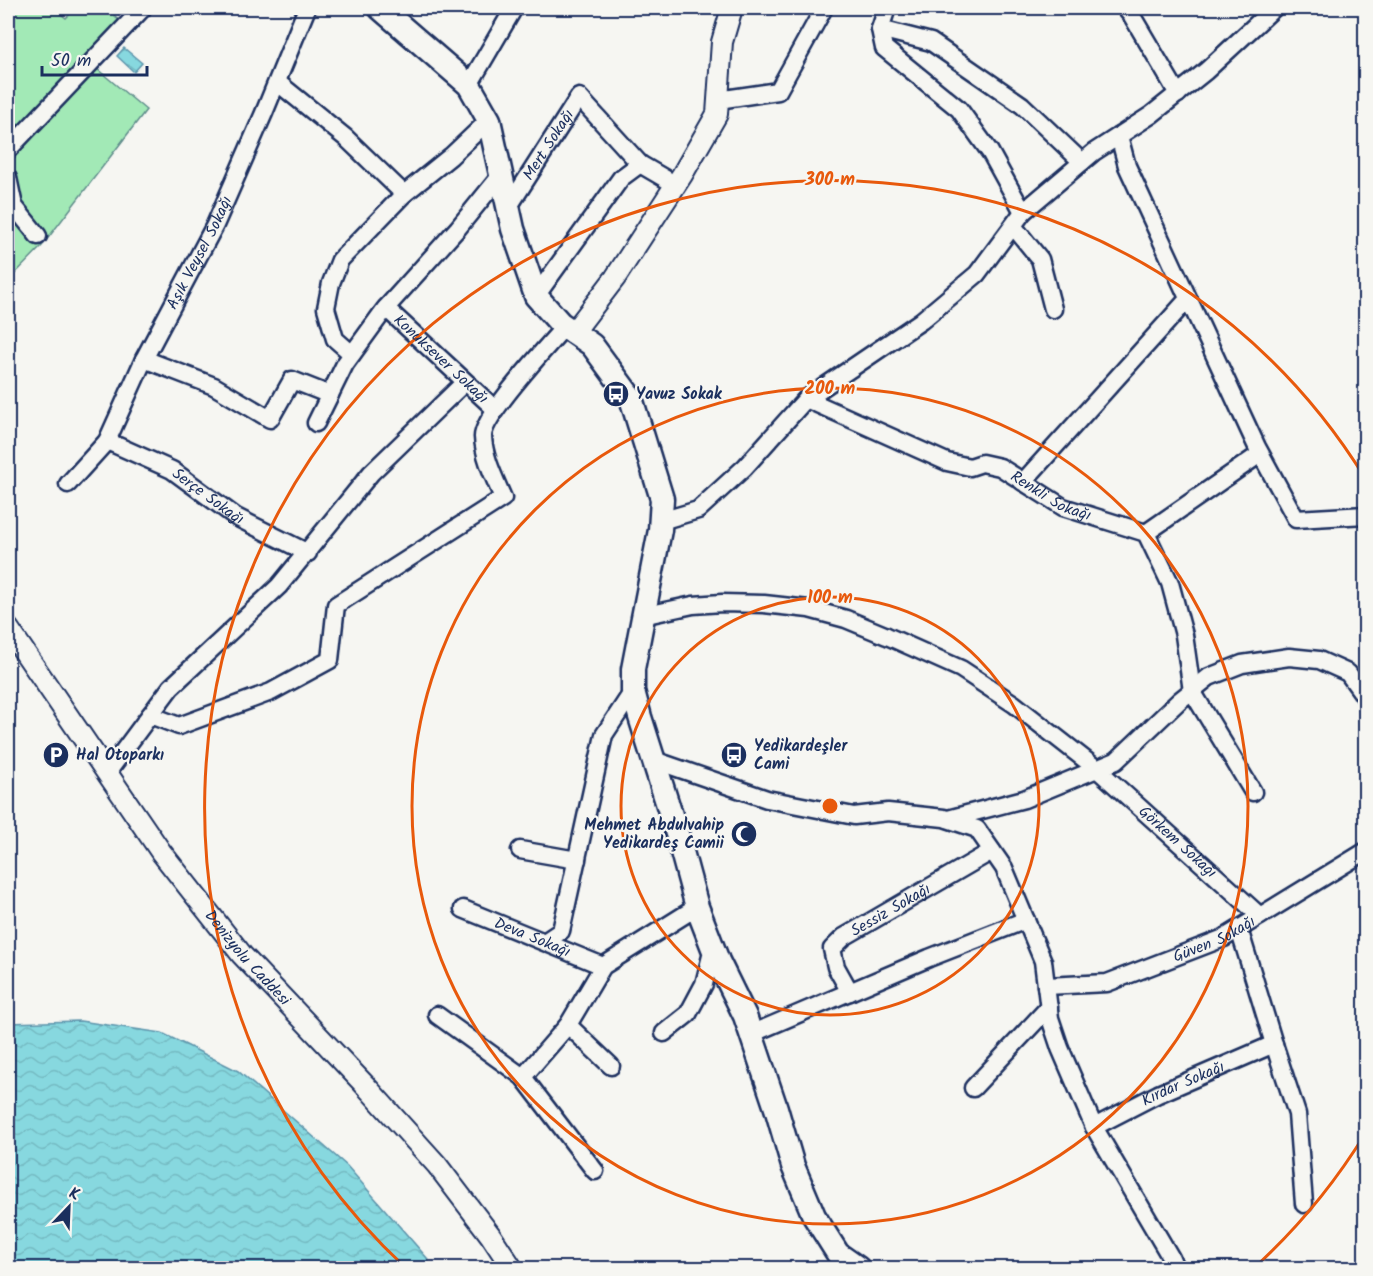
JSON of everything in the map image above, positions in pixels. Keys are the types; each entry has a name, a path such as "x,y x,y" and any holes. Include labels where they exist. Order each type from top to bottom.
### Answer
{"main road":[{"path":"380,8 469,85 489,120 513,229 536,296 569,330 592,345 631,398 662,499 661,521 633,669 633,691 697,907 713,948 745,1016 793,1166 836,1261 858,1269"}],"street":[{"path":"8,150 143,8"},
{"name":"Aşık Veysel Sokağı","path":"68,484 107,441 144,359 215,225 307,8"},
{"path":"469,85 514,8"},
{"path":"150,716 179,726 271,692 330,660 336,605 503,498 486,456 483,434 495,409 615,278 676,185 717,114 723,42 732,8"},
{"path":"718,100 778,91 824,8"},
{"path":"886,8 880,29 884,48 959,109 990,152 1023,212"},
{"path":"1125,8 1178,94"},
{"path":"661,521 699,510 745,467 806,399 921,321 969,281 1014,227 1023,212 1094,152 1151,116 1206,71 1274,8"},
{"path":"880,29 931,42 1022,105 1082,162"},
{"path":"277,82 346,138 404,194"},
{"name":"Mert Sokağı","path":"508,208 579,97 640,164 676,185"},
{"path":"352,354 335,339 326,308 331,283 340,260 404,194 452,156 489,120"},
{"path":"1119,136 1127,166 1188,299 1260,454 1296,519 1365,515"},
{"path":"536,296 621,178 640,164"},
{"path":"316,423 345,364 386,308 458,228 501,175"},
{"path":"8,178 14,206 38,236"},
{"path":"1014,227 1040,259 1053,309"},
{"path":"1023,482 1188,299"},
{"name":"Konuksever Sokağı","path":"386,308 495,409"},
{"path":"144,359 214,386 270,419 292,380 330,394"},
{"path":"107,773 171,687 279,586 371,473 465,382"},
{"name":"Renkli Sokağı","path":"806,399 947,462 970,468 982,463 1000,467 1063,507 1146,534"},
{"name":"Serçe Sokağı","path":"107,441 172,470 236,517 308,553"},
{"path":"1253,792 1192,691 1184,635 1170,583 1146,534 1260,454"},
{"name":"Görkem Sokağı","path":"642,616 693,605 764,603 809,609 887,636 961,669 1014,704 1097,769 1260,916"},
{"name":"Denizyolu Caddesi","path":"8,628 161,852 242,956 364,1084 437,1166 491,1236 512,1269"},
{"path":"948,819 1024,799 1116,761 1209,677 1242,664 1289,657 1319,660 1348,673 1364,692"},
{"path":"546,941 561,931 604,735 633,691"},
{"path":"654,760 767,799 854,816 888,812 948,819 977,830 1004,868 1043,961 1050,1018 1060,1048 1094,1127 1175,1269"},
{"path":"520,849 577,860"},
{"name":"Sessiz Sokağı","path":"850,992 837,967 832,949 844,937 992,851"},
{"name":"Güven Sokağı","path":"1046,986 1107,983 1224,938 1365,851"},
{"path":"523,1077 568,1025 603,966 697,907"},
{"name":"Deva Sokağı","path":"463,909 603,966"},
{"path":"751,1034 1026,920"},
{"path":"1239,929 1297,1114 1304,1204"},
{"path":"664,1033 688,1014 704,984 713,948"},
{"path":"974,1088 1049,1007"},
{"path":"437,1015 523,1077 596,1171"},
{"path":"568,1025 610,1066"},
{"name":"Kırdar Sokağı","path":"1094,1127 1158,1094 1274,1044"}],"green space":[{"path":"8,8 53,8 66,18 76,8 108,8 125,27 90,63 146,110 42,246 8,281"}],"water":[{"path":"124,48 142,63 134,72 117,56"},
{"path":"80,1021 162,1033 238,1071 347,1166 427,1258 431,1268 8,1268 8,1023"}],"place":[{"name":"Yavuz Sokak","path":"616,394"},
{"name":"Hal Otoparkı","path":"56,755"},
{"name":"Yedikardeşler Cami","path":"734,755"},
{"name":"Mehmet Abdulvahip Yedikardeş Camii","path":"744,834"}]}
